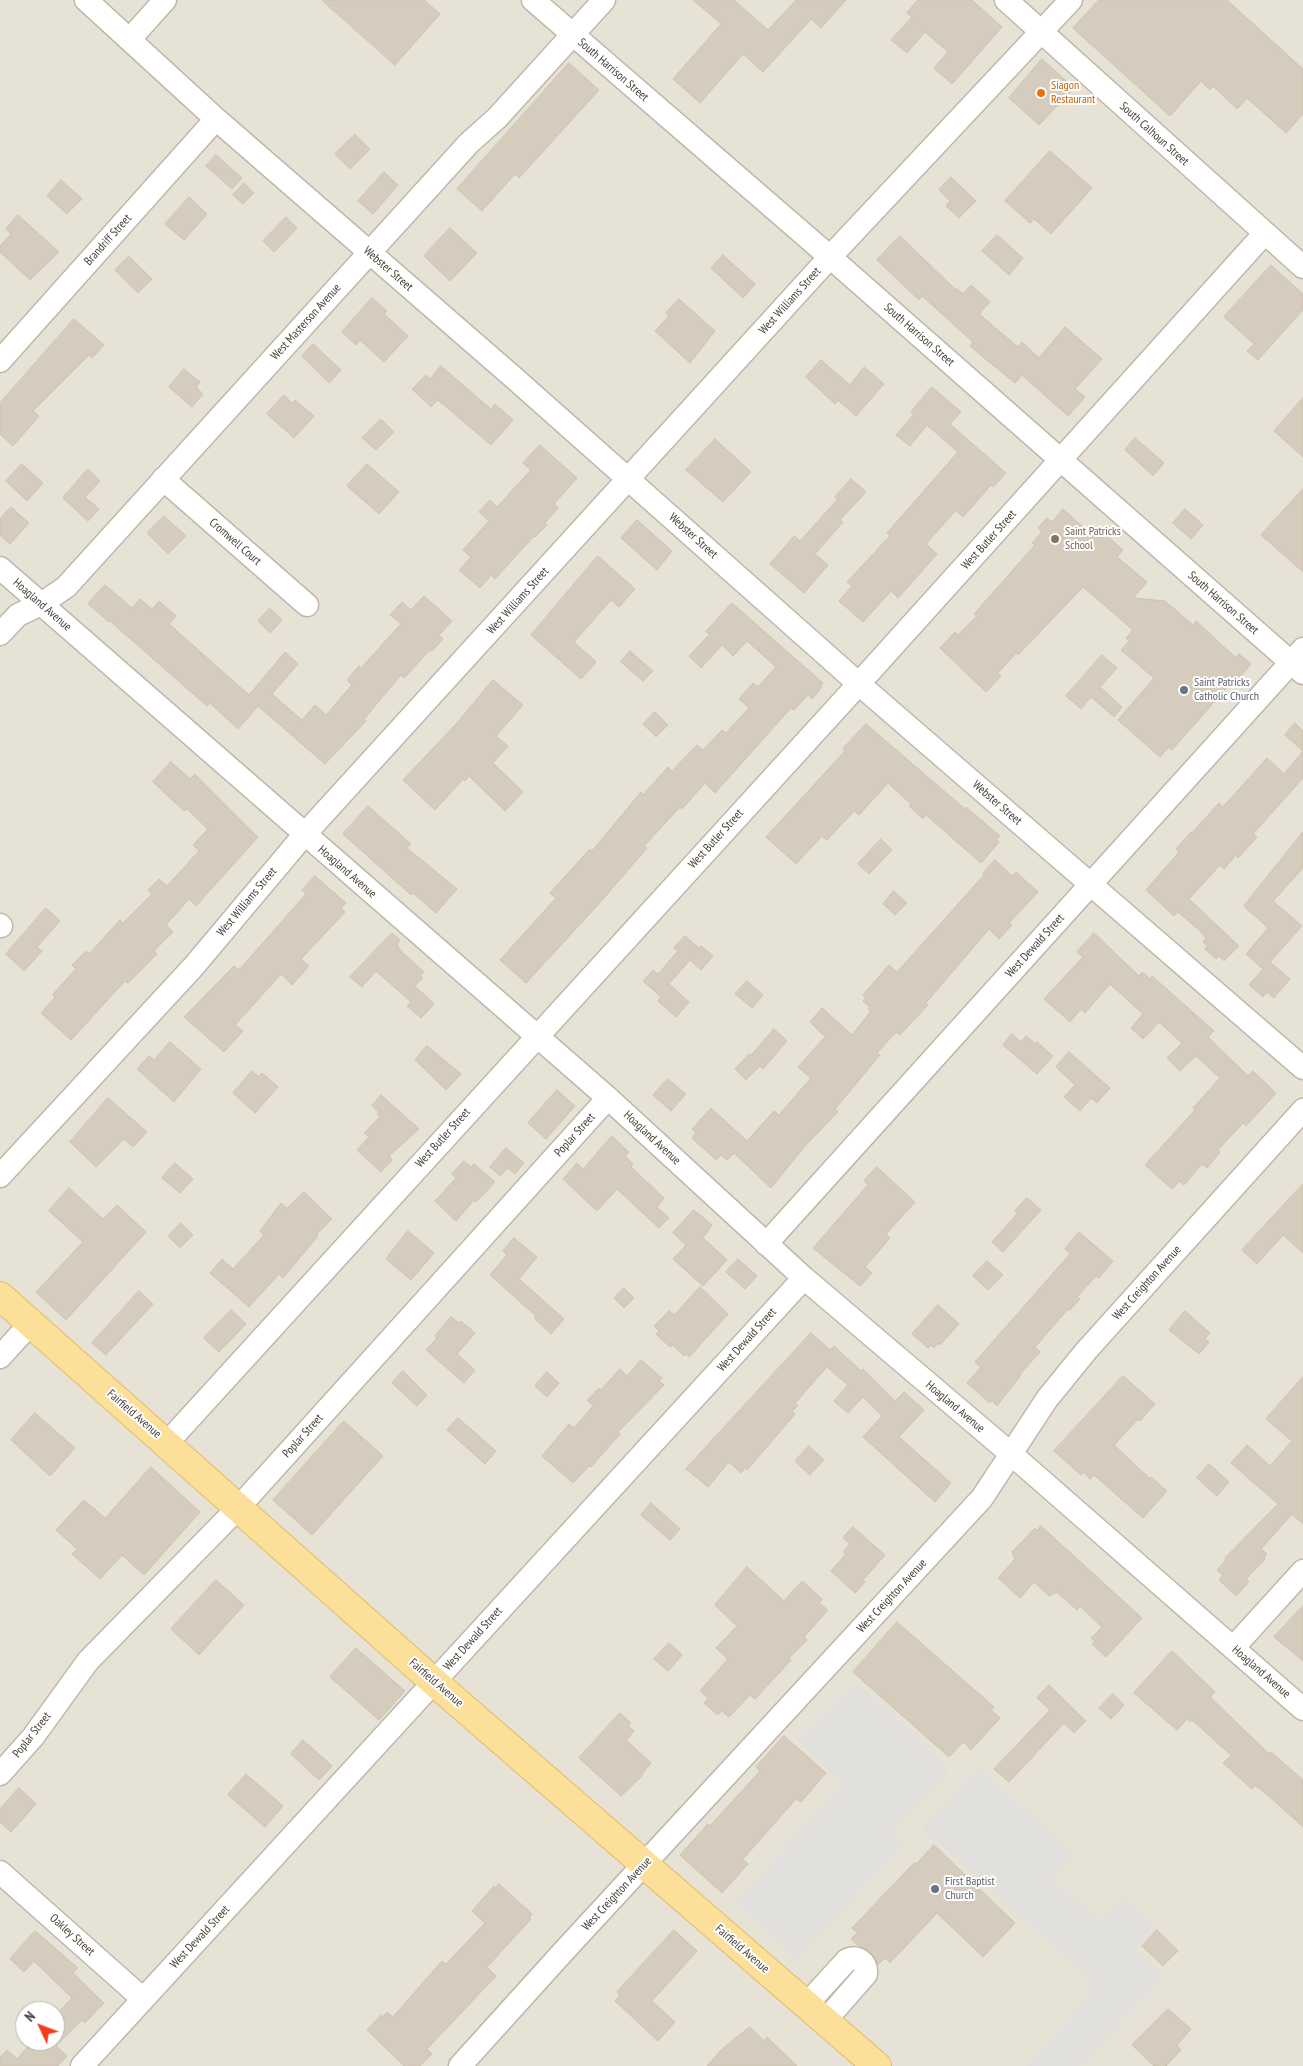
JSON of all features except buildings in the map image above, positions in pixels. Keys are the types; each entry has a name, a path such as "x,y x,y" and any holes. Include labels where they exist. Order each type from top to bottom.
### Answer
{"main road":[{"name":"Fairfield Avenue","path":"0,1296 434,1682 877,2066"}],"street":[{"name":"Webster Street","path":"86,0 216,119 630,479 859,684 1303,1068"},
{"path":"130,39 165,0"},
{"name":"South Harrison Street","path":"533,0 1062,460 1299,661"},
{"name":"West Masterson Avenue","path":"0,634 18,615 42,604 66,587 369,252 469,143 497,118 604,0"},
{"name":"South Calhoun Street","path":"1006,0 1264,234 1303,267"},
{"name":"West Williams Street","path":"0,1176 194,966 304,836 830,257 1071,0"},
{"name":"Brandriff Street","path":"0,361 216,119"},
{"name":"West Butler Street","path":"167,1443 536,1036 859,684 1264,234"},
{"name":"Cromwell Court","path":"164,479 307,605"},
{"name":"Hoagland Avenue","path":"0,568 304,836 608,1098 804,1278 1010,1453 1303,1710"},
{"name":"West Dewald Street","path":"766,1244 1091,884 1299,661"},
{"name":"Poplar Street","path":"0,1774 33,1737 88,1661 239,1507 608,1098"},
{"name":"West Creighton Avenue","path":"460,2066 970,1511 997,1476 1010,1453 1047,1399 1086,1350 1303,1110"},
{"name":"West Dewald Street","path":"82,2066 804,1278"},
{"path":"0,1357 30,1324"},
{"path":"1233,1648 1303,1571"},
{"name":"Oakley Street","path":"0,1872 143,1999"}],"shaded area":[{"path":"0,0 1303,0 1303,2066 0,2066"},
{"path":"855,1681 950,1770 891,1831 904,1843 798,1959 735,1903 843,1783 797,1740"},
{"path":"978,1766 1074,1854 1051,1878 1100,1920 1123,1897 1156,1926 1134,1949 1164,1976 1081,2066 1026,2066 1086,2001 1091,1992 1088,1977 921,1827"}],"place":[{"name":"Siagon Restaurant","path":"1041,93"},
{"name":"Saint Patricks School","path":"1055,539"},
{"name":"Saint Patricks Catholic Church","path":"1184,690"},
{"name":"First Baptist Church","path":"935,1889"}]}
